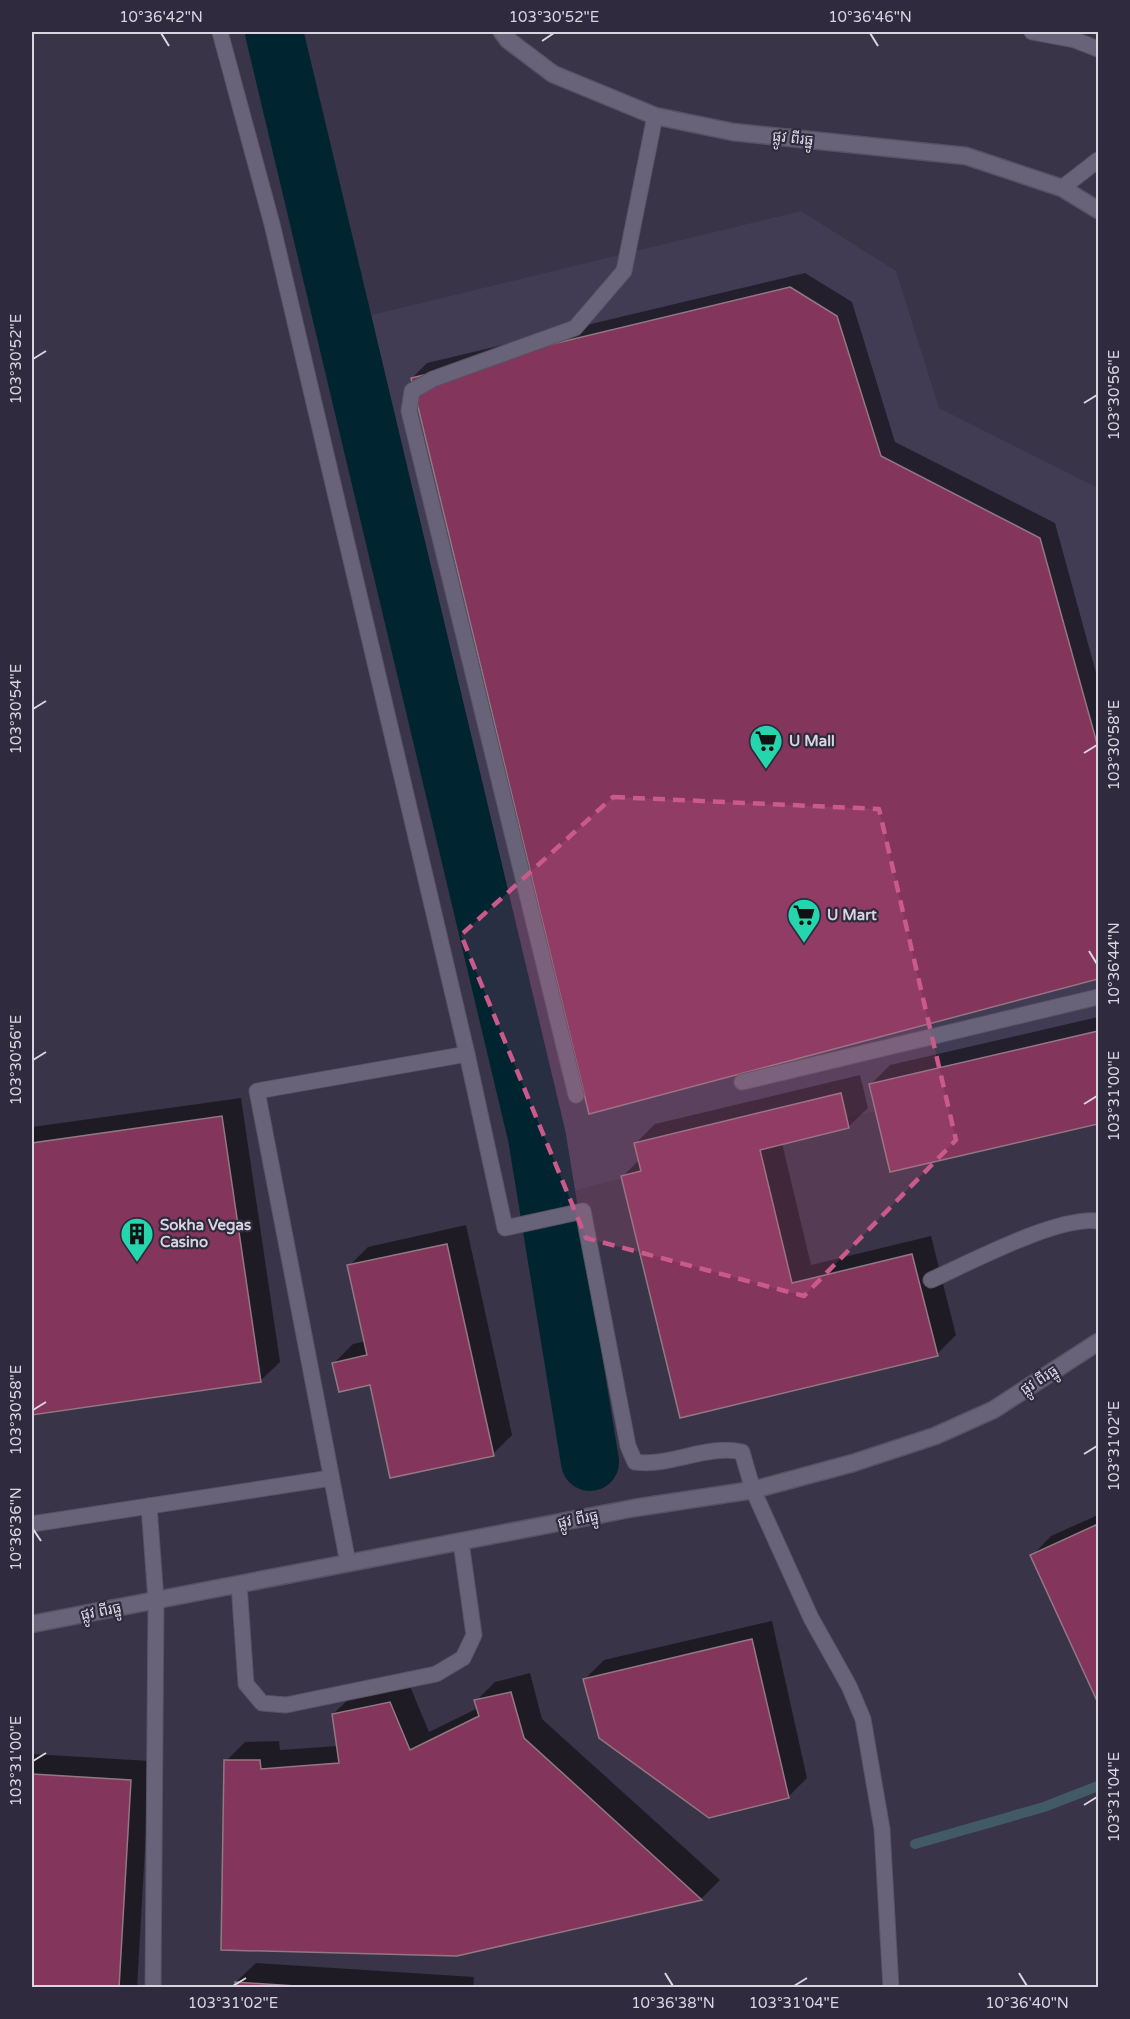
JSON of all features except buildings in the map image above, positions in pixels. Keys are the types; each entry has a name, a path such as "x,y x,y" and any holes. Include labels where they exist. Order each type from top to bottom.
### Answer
{"main road":[{"name":"ផ្លូវ ពីរធ្នូ","path":"502,32 508,40 553,74 655,116 733,132 966,156 1062,188 1098,210"},
{"name":"ផ្លូវ ពីរធ្នូ","path":"32,1624 634,1508 753,1490 935,1436 993,1410 1098,1342"}],"lane":[{"path":"220,32 272,224 467,1054 505,1227 583,1211 628,1446 635,1462 649,1464 728,1448 742,1452 753,1490 811,1618 835,1657 862,1719 882,1828 891,1988"},
{"path":"1032,32 1077,36 1098,49"},
{"path":"576,1095 409,411 412,391 433,379 574,328 610,290 624,271 655,116"},
{"path":"1062,188 1098,160"},
{"path":"742,1082 1098,997"},
{"path":"348,1563 257,1091 467,1054"},
{"path":"931,1280 1029,1237 1072,1223 1098,1221"},
{"path":"32,1524 331,1478"},
{"path":"149,1506 156,1600 153,1988"},
{"path":"239,1584 246,1684 262,1703 286,1705 436,1674 464,1658 474,1635 461,1542"}],"highlighted area":[{"path":"613,797 879,809 956,1140 804,1296 586,1238 461,935"}],"shaded area":[{"name":"U Mall","path":"801,211 896,271 939,408 1098,488 1098,1052 539,1200 326,326"}],"waterway":[{"path":"274,32 537,1137 590,1462"},
{"path":"915,1844 1044,1807 1098,1786"}],"place":[{"name":"U Mall","path":"766,770"},
{"name":"U Mart","path":"804,944"},
{"name":"Sokha Vegas Casino","path":"137,1263"}]}
